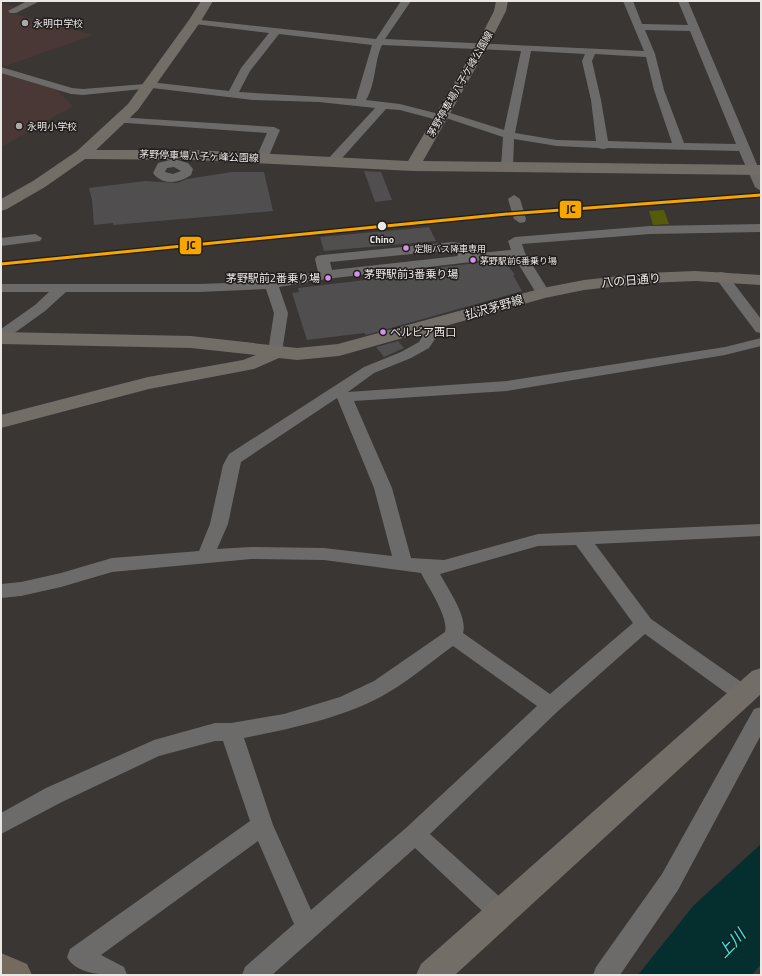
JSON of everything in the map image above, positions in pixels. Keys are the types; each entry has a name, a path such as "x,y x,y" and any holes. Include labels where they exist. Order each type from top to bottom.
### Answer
{"highway":[{"path":"1,968 16,975"}],"main road":[{"path":"1,206 39,184 82,154 132,107 149,86 195,21 206,1"},
{"name":"茅野停車場八子ケ峰公園線","path":"413,166 482,46 500,11 502,1"},
{"name":"茅野停車場八子ヶ峰公園線","path":"82,154 172,154 413,166 757,170"},
{"path":"721,276 761,280"},
{"name":"八の日通り","path":"543,294 617,281 661,277 721,276"},
{"name":"払沢茅野線","path":"422,328 543,294"},
{"path":"1,337 190,342 275,352 310,354 339,350 422,328"},
{"path":"1,422 148,383 259,361 275,352"},
{"path":"432,975 502,914 752,686"}],"street":[{"path":"11,7 23,6 35,1"},
{"path":"359,103 366,94 367,80 374,54 406,1"},
{"path":"628,1 650,54 659,90 679,146"},
{"path":"683,1 743,148 757,170 761,187"},
{"path":"195,21 358,41 650,54"},
{"path":"640,27 694,28"},
{"path":"233,94 245,70 276,31"},
{"path":"507,168 509,135 527,48"},
{"path":"591,51 587,61 604,146"},
{"path":"1,70 71,91 83,92 149,86 409,108 509,135 557,143 604,146 743,148"},
{"path":"331,163 383,105"},
{"path":"117,120 274,130 262,158"},
{"path":"514,199 520,219"},
{"path":"1,288 199,288 257,286 326,275 466,259 516,244 650,230 761,228"},
{"path":"1,242 35,238"},
{"path":"516,244 543,294"},
{"path":"721,276 761,329"},
{"path":"271,283 281,313 275,352"},
{"path":"1,337 40,308 62,288"},
{"path":"205,557 219,524 231,465 235,458 341,394 369,370 406,355 424,344 430,336 422,328"},
{"path":"341,394 507,386 725,351 761,342"},
{"path":"341,394 383,488 404,564"},
{"path":"1,591 21,589 61,580 112,565 251,553 324,554 426,568 444,567 538,540 761,530"},
{"path":"580,538 644,624 752,686"},
{"path":"1,824 54,794 154,749 215,732 231,732 284,722 346,702 381,687 453,636 456,626 449,608 426,568"},
{"path":"254,975 415,834 551,705 644,624"},
{"path":"453,636 551,705"},
{"path":"605,975 670,882 761,715"},
{"path":"231,732 262,824 308,929"},
{"path":"115,975 79,958 262,824"},
{"path":"415,834 502,914"}],"shaded area":[{"name":"永明中学校","path":"1,3 16,7 7,12 93,35 6,66 1,65"},
{"name":"永明小学校","path":"1,73 55,89 73,106 1,147"},
{"path":"664,210 669,224 653,225 649,211"}],"water":[{"name":"上川","path":"761,844 761,964 752,975 638,975 694,905"}],"building":[{"path":"364,171 381,172 392,200 375,202"},
{"path":"232,172 264,172 273,211 113,225 113,223 94,225 92,200 89,188 145,181 177,183 187,179"},
{"path":"429,227 436,241 324,251 320,237"},
{"path":"504,260 515,275 513,275 522,291 366,335 364,333 307,340 292,293 299,292 298,288 416,274 414,270"},
{"path":"398,341 404,348 384,357 376,347"}],"transit line":[{"name":"JC","path":"1,264 507,214 761,195"}],"place":[{"name":"永明中学校","path":"25,23"},
{"name":"永明小学校","path":"19,126"},
{"name":"Chino","path":"382,226"},
{"name":"定期バス降車専用","path":"406,248"},
{"name":"茅野駅前6番乗り場","path":"473,260"},
{"name":"茅野駅前3番乗り場","path":"357,274"},
{"name":"茅野駅前2番乗り場","path":"328,278"},
{"name":"ベルビア西口","path":"383,332"}]}
